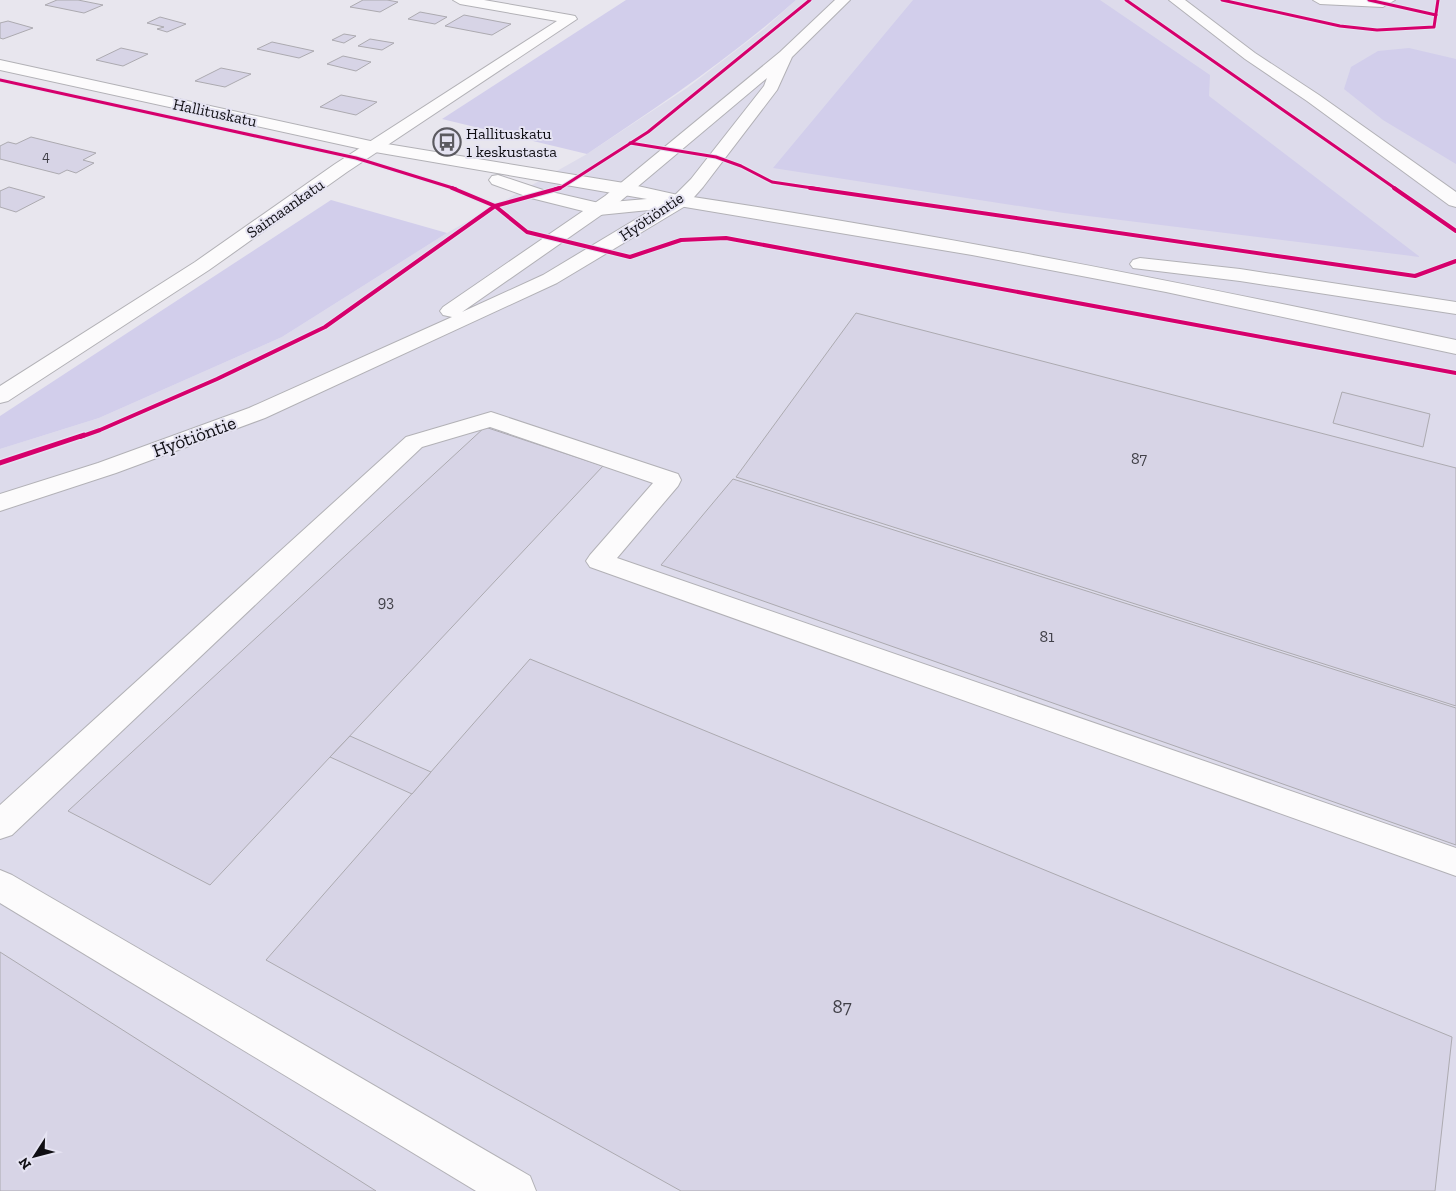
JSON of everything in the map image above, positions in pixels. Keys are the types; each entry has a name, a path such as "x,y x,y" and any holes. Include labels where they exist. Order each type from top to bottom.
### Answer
{"street":[{"name":"Saimaankatu","path":"0,396 202,266 341,168 570,19 460,0"},
{"name":"Hyötiöntie","path":"383,357 599,208 785,55 843,0"},
{"path":"1176,0 1250,56 1313,98 1456,201"},
{"path":"1320,0 1383,3 1388,0"},
{"name":"Hyötiöntie","path":"0,503 107,468 257,413 550,279 680,201 697,183 771,87 785,55"},
{"name":"Hallituskatu","path":"0,65 375,147 624,188 680,201"},
{"name":"Hallituskatu","path":"431,157 537,194 599,208 680,201"},
{"path":"680,201 764,213 937,243 1163,285 1456,347"},
{"path":"937,243 1240,274 1456,308"},
{"path":"0,825 414,442 491,420 669,480 599,561 1456,862"},
{"path":"0,885 515,1191"}],"shaded area":[{"path":"626,0 796,0 720,62 587,154 442,119"},
{"path":"796,0 1456,0 1456,1191 0,1191 0,449 99,418 282,337 447,233 587,154 687,88 764,29"},
{"path":"913,0 1100,0 1210,75 1209,96 1420,257 1064,213 773,168"},
{"path":"1409,48 1456,59 1456,164 1383,120 1344,89 1351,67 1378,51"},
{"path":"331,200 447,233 282,337 99,418 0,449 0,416"}],"building":[{"path":"57,0 78,0 103,5 84,13 45,5"},
{"path":"363,0 398,2 380,12 350,7"},
{"path":"420,12 447,17 435,24 408,19"},
{"path":"464,15 511,24 492,35 445,26"},
{"path":"160,17 186,24 167,32 157,29 164,27 147,23"},
{"path":"8,21 33,28 3,39 0,38 0,23"},
{"path":"344,34 356,36 344,43 332,40"},
{"path":"370,39 394,43 382,50 358,46"},
{"path":"272,42 314,51 299,58 257,49"},
{"path":"121,48 148,54 123,66 96,60"},
{"path":"343,56 371,62 356,71 327,64"},
{"path":"221,68 251,74 225,87 195,81"},
{"path":"341,95 377,102 356,115 320,107"},
{"path":"31,137 96,153 83,160 94,163 76,173 67,170 59,174 0,159 0,146 8,142 16,144"},
{"path":"9,187 45,197 16,212 0,207 0,191"},
{"path":"856,313 1456,468 1456,706 736,477"},
{"path":"1342,392 1430,414 1423,447 1333,423"},
{"path":"485,427 603,466 210,885 68,811"},
{"path":"733,479 1456,708 1456,845 661,565"},
{"path":"530,659 1452,1037 1435,1191 681,1191 266,960"},
{"path":"350,736 431,772 412,794 330,757"},
{"path":"0,952 376,1191 0,1191"}],"cycle path":[{"path":"0,463 100,430 217,379 325,327 495,206 562,187 648,132 810,0"},
{"path":"1126,0 1456,231"},
{"path":"1222,0 1340,26 1377,30 1434,27 1438,0"},
{"path":"1369,0 1436,15"},
{"path":"0,80 356,158 463,191 495,206 527,232 630,257 681,240 726,238 1456,373"},
{"path":"630,143 716,157 741,166 772,182 1415,276 1456,261"}],"place":[{"name":"Hallituskatu 1 keskustasta","path":"447,142"}]}
